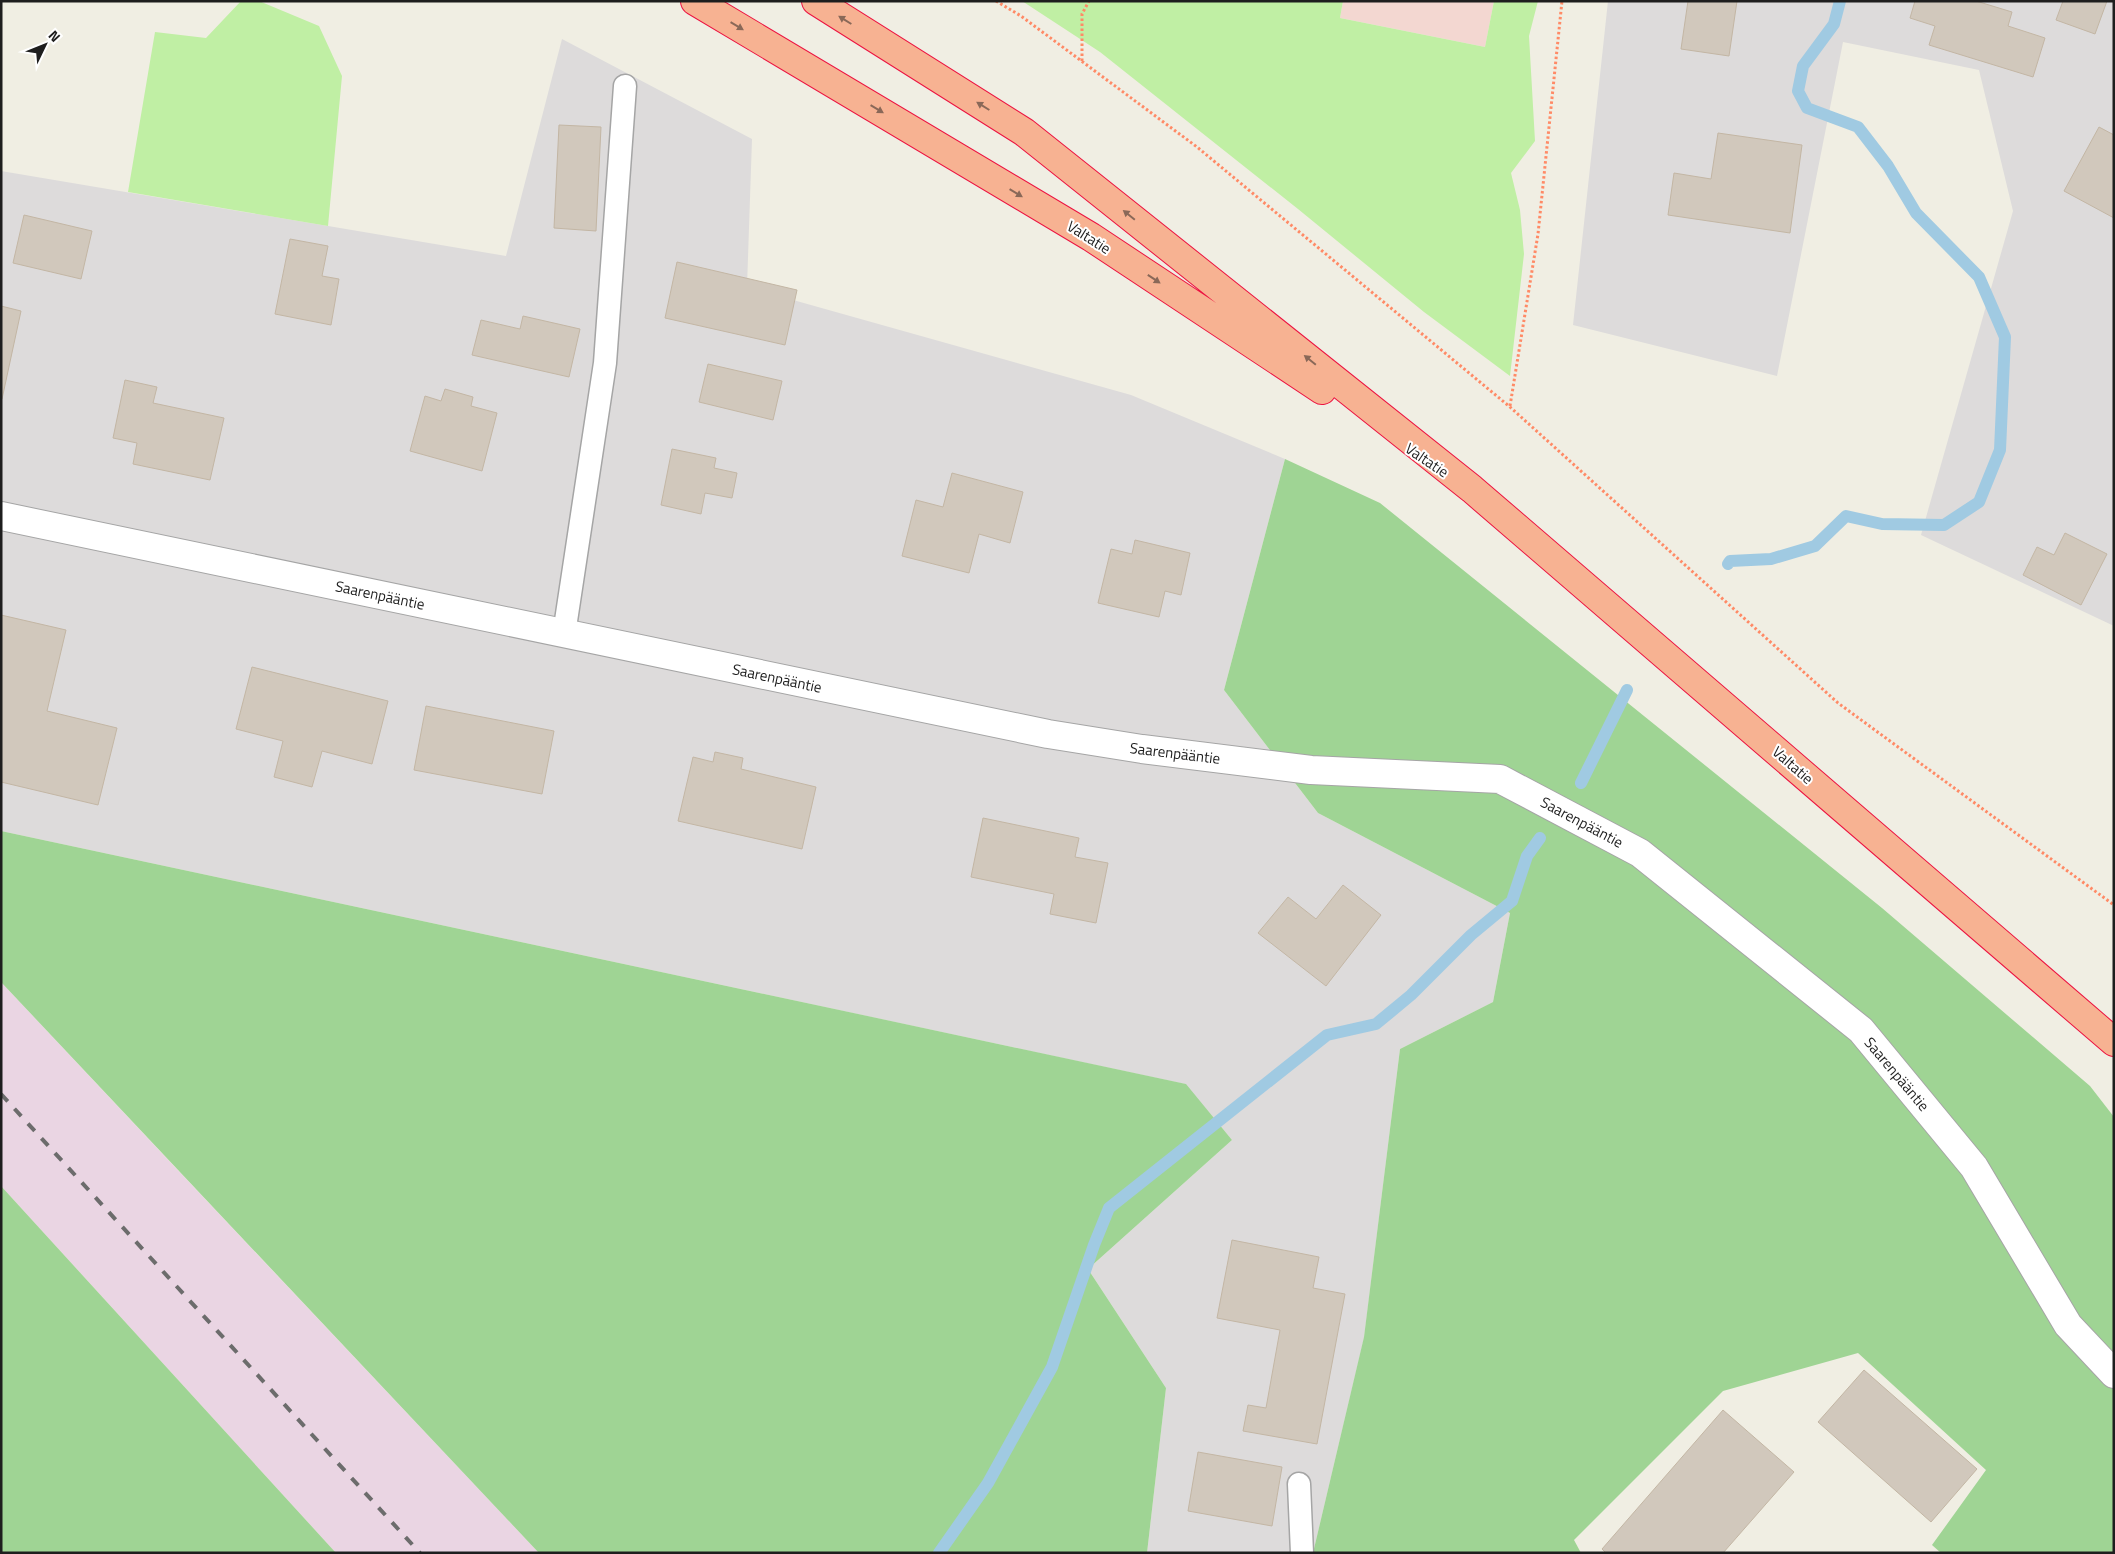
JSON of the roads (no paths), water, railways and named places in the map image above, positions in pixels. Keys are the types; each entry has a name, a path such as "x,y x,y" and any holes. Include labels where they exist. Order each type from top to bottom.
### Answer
{"highway":[{"name":"Valtatie","path":"696,1 1091,237 1472,489"},
{"name":"Valtatie","path":"816,1 1024,132 1472,489 2114,1042"}],"street":[{"name":"Saarenpääntie","path":"1,516 1048,734 1133,748 1311,770 1500,778 1640,853 1861,1030 1974,1167 2068,1325 2114,1374"}],"lane":[{"path":"564,634 604,363 625,86"},
{"path":"1299,1484 1302,1553"}],"waterway":[{"path":"1728,564 1730,561 1771,559 1815,546 1846,516 1882,524 1944,525 1979,502 2000,450 2005,337 1979,277 1916,213 1888,166 1858,127 1807,108 1798,91 1803,66 1834,24 1840,1"},
{"path":"1581,783 1627,690"},
{"path":"939,1553 988,1483 1052,1367 1094,1245 1109,1208 1327,1035 1376,1024 1411,995 1471,935 1512,901 1527,856 1540,838"}],"railway":[{"path":"1,1094 420,1553"}]}
